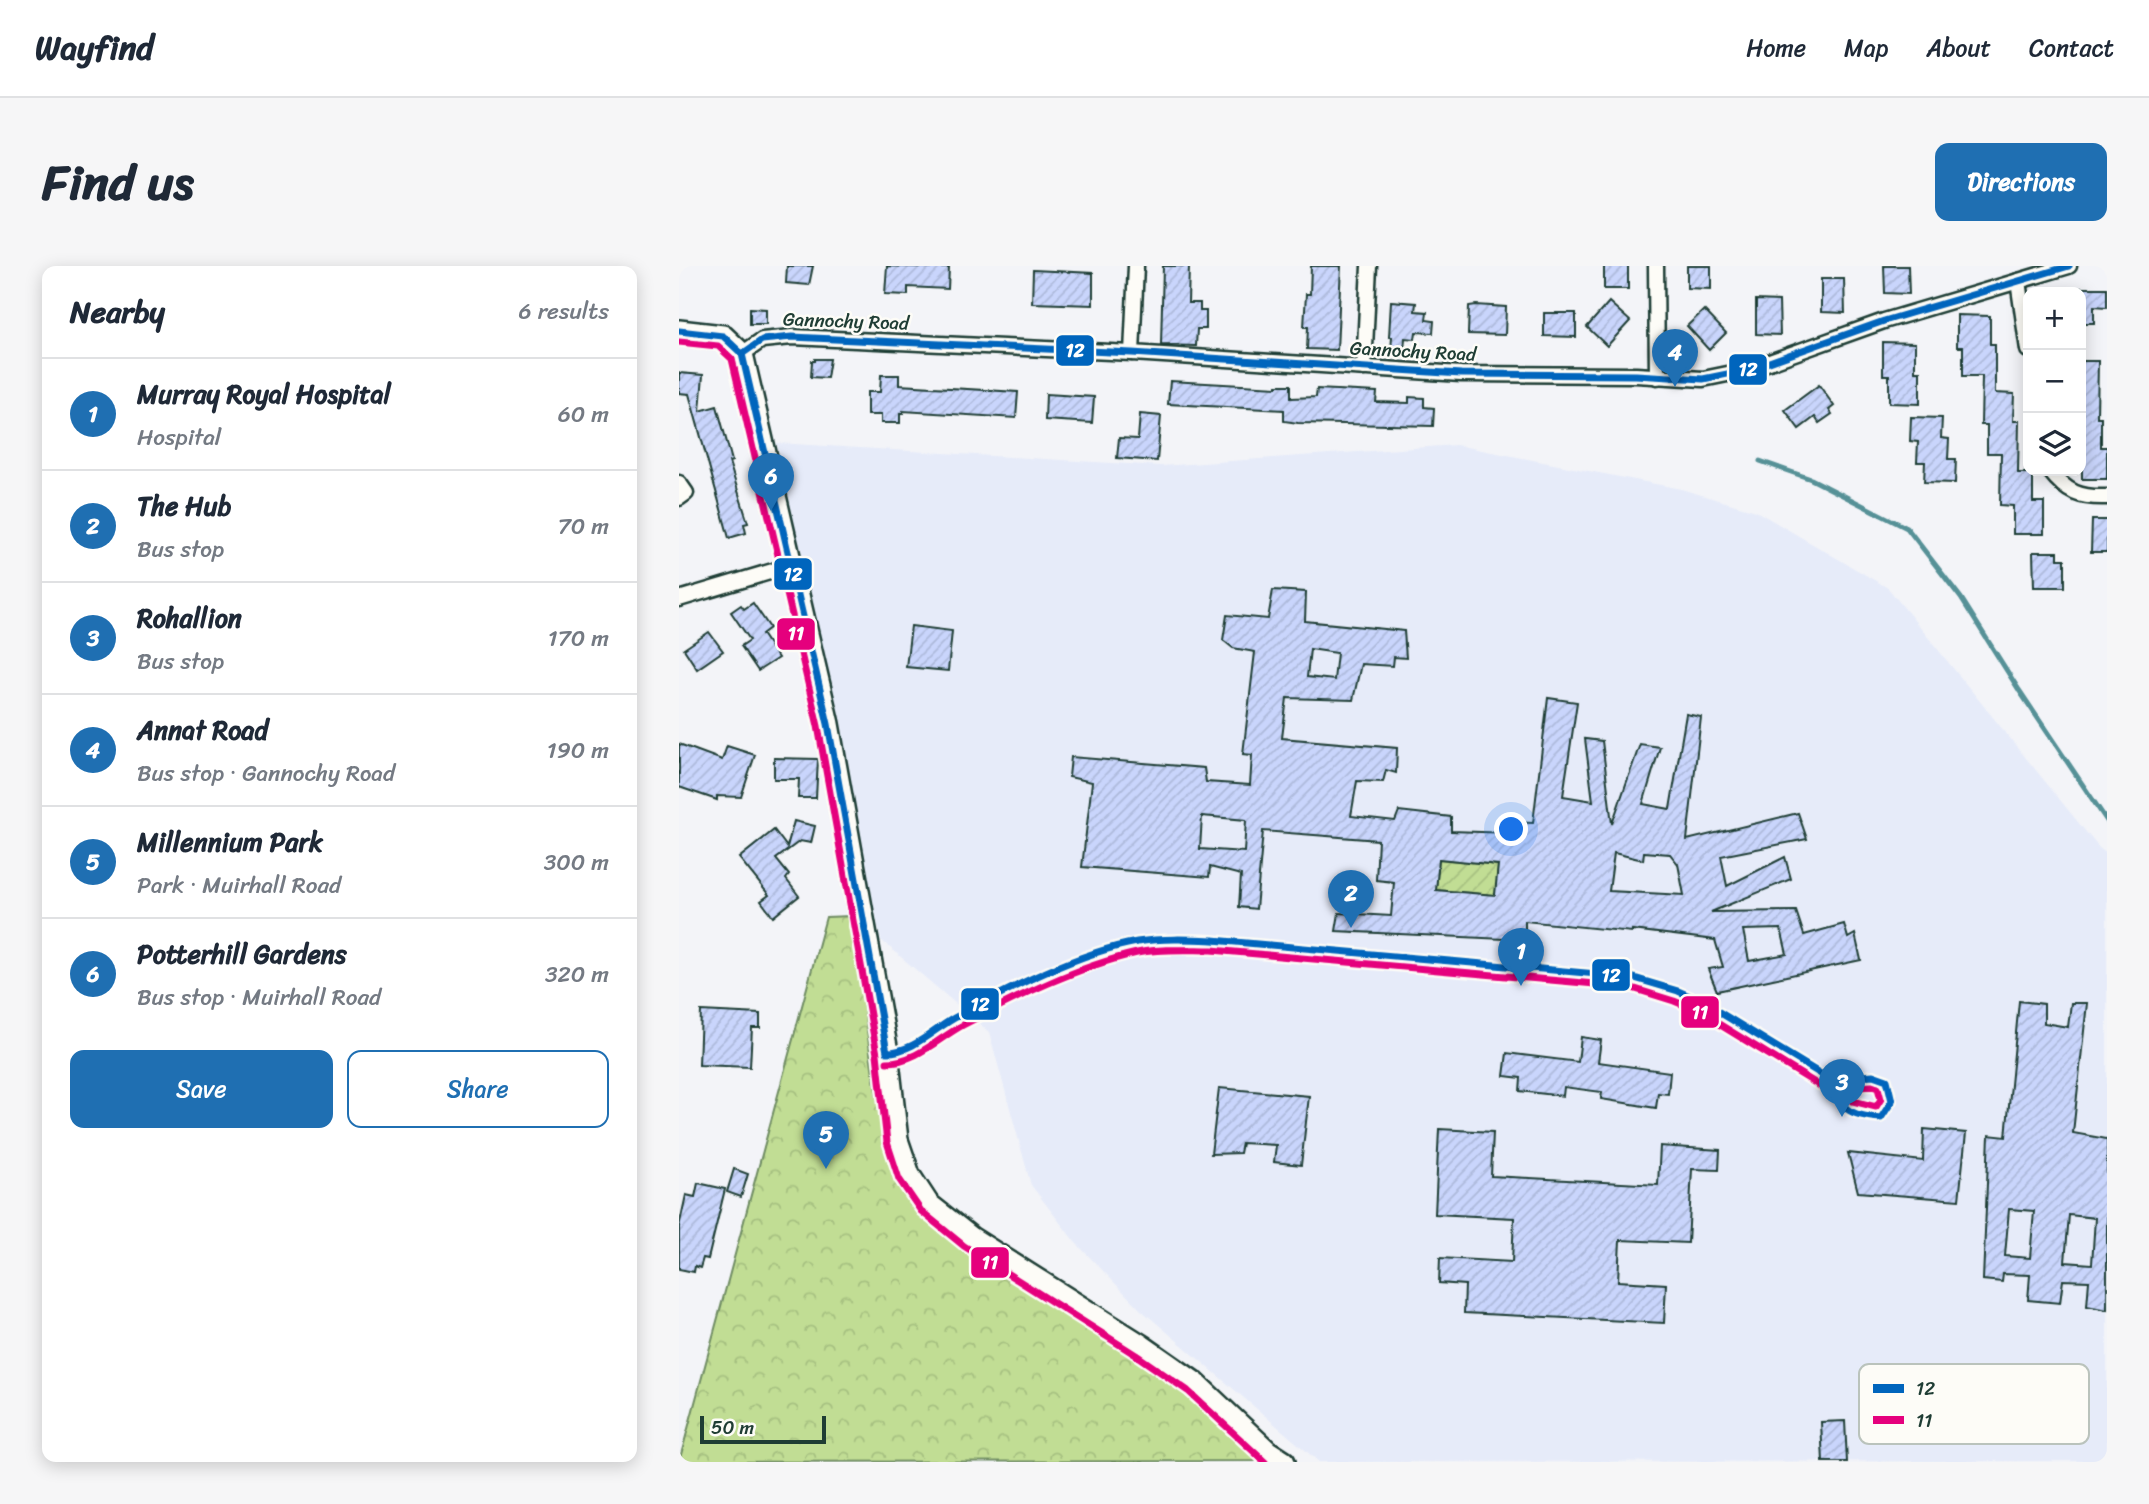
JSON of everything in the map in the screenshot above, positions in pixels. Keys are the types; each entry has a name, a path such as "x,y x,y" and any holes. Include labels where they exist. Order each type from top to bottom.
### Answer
{"street":[{"path":"1132,353 1136,266"},
{"path":"1364,368 1369,266"},
{"path":"1656,266 1657,377"},
{"name":"Gannochy Road","path":"742,354 762,340 783,337 1132,353 1461,373 1703,379 1747,370 1884,321 2069,266"},
{"path":"2018,281 2023,316"},
{"path":"679,331 723,336 742,354 828,724 887,1052 897,1140 909,1175 927,1204 971,1238 1153,1353 1195,1383 1267,1451 1284,1462"},
{"path":"2055,476 2070,492 2087,498 2107,497"},
{"path":"679,483 686,493 679,498"},
{"path":"679,599 793,565"}],"shaded area":[{"path":"777,443 1161,466 1456,445 1681,489 1756,511 1888,588 2099,848 2107,854 2107,1461 1319,1462 1140,1309 1075,1242 1031,1185 989,1032 881,940"}],"green space":[{"path":"1439,859 1498,865 1495,895 1436,890"},
{"path":"851,916 885,1145 905,1193 928,1220 976,1258 1169,1381 1265,1461 679,1462 826,917"}],"building":[{"path":"787,266 813,266 809,285 786,283"},
{"path":"887,266 949,268 948,289 908,287 908,295 885,294"},
{"path":"1163,266 1189,266 1188,303 1200,303 1200,311 1206,311 1206,329 1197,329 1196,346 1161,345"},
{"path":"1311,266 1341,266 1337,350 1307,349 1308,327 1304,327 1306,294 1310,294"},
{"path":"1604,266 1628,266 1628,289 1604,289"},
{"path":"1687,266 1711,266 1711,289 1687,288"},
{"path":"1884,266 1908,266 1909,294 1885,293"},
{"path":"1033,270 1093,273 1093,305 1032,303"},
{"path":"1821,279 1844,279 1845,313 1821,312"},
{"path":"2086,288 2107,288 2107,307 2094,306 2094,323 2086,323"},
{"path":"1756,300 1779,301 1780,335 1756,334"},
{"path":"1391,301 1416,303 1415,311 1427,312 1426,320 1434,321 1433,333 1416,332 1415,339 1405,338 1404,351 1391,350"},
{"path":"1609,302 1630,321 1607,346 1587,327"},
{"path":"1469,306 1506,307 1505,335 1468,334"},
{"path":"750,308 766,309 766,324 750,324"},
{"path":"1704,310 1726,333 1709,350 1687,326"},
{"path":"1544,313 1576,313 1576,337 1544,336"},
{"path":"1957,315 1990,316 1990,344 1995,344 1995,393 2014,394 2013,421 2019,421 2018,473 2033,476 2033,502 2044,502 2044,534 2013,534 2013,506 2000,505 2001,453 1987,453 1987,425 1981,425 1982,376 1963,376 1963,347 1957,347"},
{"path":"1883,342 1915,343 1915,371 1920,371 1920,404 1889,403 1889,375 1883,375"},
{"path":"830,359 827,378 811,377 812,361"},
{"path":"2086,361 2098,361 2097,417 2101,417 2101,447 2107,447 2107,479 2082,479 2082,476 2086,476"},
{"path":"679,373 703,375 700,411 717,406 732,461 729,462 748,523 744,524 746,533 729,538 689,394 679,393"},
{"path":"881,375 899,375 899,385 1018,392 1016,418 903,411 903,414 900,414 900,423 881,423 881,415 867,415 867,392 880,392"},
{"path":"1170,381 1277,387 1291,385 1291,398 1316,397 1317,389 1377,392 1376,402 1409,403 1409,397 1424,398 1424,407 1434,408 1433,426 1298,423 1284,421 1284,410 1168,404"},
{"path":"1819,385 1834,406 1829,410 1832,414 1819,423 1815,417 1799,429 1785,410"},
{"path":"1046,394 1094,397 1092,423 1045,420"},
{"path":"1140,414 1161,416 1157,461 1117,458 1119,438 1138,439"},
{"path":"1911,417 1942,418 1941,438 1949,439 1948,459 1956,459 1955,483 1924,482 1925,462 1917,462 1918,442 1910,441"},
{"path":"2092,520 2107,520 2107,552 2091,552"},
{"path":"2033,552 2058,552 2058,559 2065,559 2065,587 2034,587"},
{"path":"1273,590 1306,592 1305,621 1404,631 1406,658 1394,657 1393,666 1361,664 1353,700 1287,698 1282,738 1397,748 1396,773 1386,770 1383,782 1357,781 1351,816 1395,821 1399,811 1451,817 1451,831 1511,833 1510,822 1533,823 1548,698 1577,702 1563,796 1593,801 1585,739 1602,741 1612,824 1640,744 1660,747 1643,804 1670,809 1686,714 1701,717 1687,840 1798,813 1807,839 1721,856 1727,886 1785,857 1791,879 1711,912 1796,911 1804,935 1844,924 1848,938 1855,934 1861,960 1717,991 1708,969 1723,967 1715,940 1525,921 1525,940 1336,931 1339,913 1391,916 1394,882 1376,880 1378,840 1263,831 1256,909 1239,907 1241,875 1210,867 1209,877 1082,867 1092,782 1069,777 1071,757 1204,768 1206,782 1250,785 1252,755 1243,754 1255,652 1233,648 1223,640 1227,615 1268,619","holes":["1310,649 1337,653 1334,680 1307,677","1202,816 1246,820 1244,852 1200,849","1644,852 1670,854 1678,864 1684,895 1609,891 1614,853 1643,860","1439,859 1498,865 1495,895 1436,890","1781,929 1787,954 1749,961 1743,930"]},
{"path":"753,603 770,628 762,634 778,658 758,671 741,646 750,640 731,612 741,605 744,609"},
{"path":"911,626 952,631 948,671 906,667"},
{"path":"709,632 723,651 697,669 684,649"},
{"path":"679,744 722,760 727,746 755,755 741,797 717,796 717,800 679,787"},
{"path":"774,758 818,759 816,798 798,798 799,779 774,779"},
{"path":"794,821 815,826 811,843 800,841 776,859 789,875 786,879 799,896 773,917 761,901 769,895 739,858 774,830 787,847"},
{"path":"2019,1001 2044,1004 2044,1023 2068,1027 2071,1003 2087,1003 2073,1133 2107,1139 2107,1310 2087,1306 2089,1281 2063,1280 2060,1303 2028,1300 2030,1275 2003,1274 2002,1282 1983,1280 1989,1135 2006,1137","holes":["2009,1209 2034,1211 2030,1258 2005,1256","2069,1215 2095,1218 2092,1264 2065,1262"]},
{"path":"701,1011 760,1014 760,1028 752,1028 750,1067 699,1065"},
{"path":"1581,1037 1601,1040 1598,1062 1670,1072 1668,1094 1658,1093 1656,1108 1601,1099 1602,1092 1564,1087 1563,1096 1520,1091 1521,1078 1504,1076 1507,1053 1578,1062"},
{"path":"1219,1088 1309,1096 1301,1165 1274,1162 1276,1145 1242,1143 1240,1153 1211,1154"},
{"path":"1439,1129 1493,1132 1491,1176 1658,1185 1660,1146 1720,1150 1719,1170 1692,1169 1688,1243 1620,1240 1618,1281 1666,1284 1664,1323 1464,1313 1465,1285 1439,1283 1440,1258 1512,1262 1514,1218 1435,1214"},
{"path":"1924,1129 1966,1133 1959,1200 1858,1192 1848,1153 1923,1161"},
{"path":"734,1169 748,1174 741,1197 727,1192"},
{"path":"698,1183 725,1189 708,1259 703,1258 700,1268 695,1266 694,1272 679,1269 679,1227 686,1195 695,1197"},
{"path":"1845,1421 1847,1462 1823,1462 1821,1422"}],"waterway":[{"path":"1760,461 1811,479 1907,528 1961,598 2107,821"}],"transit line":[{"name":"12","path":"742,354 762,340 792,337 1132,353 1461,374 1636,375 1703,379 1747,370 1884,321 2069,266"},
{"name":"12","path":"679,331 723,336 742,354 828,724 887,1052 906,1048 1000,994 1069,962 1137,942 1194,939 1631,977 1701,1001 1829,1079"},
{"name":"11","path":"679,342 718,346 732,359 818,726 877,1054 887,1142 899,1179 921,1211 964,1246 1188,1391 1265,1462"},
{"name":"11","path":"887,1062 917,1054 963,1025 1004,1004 1093,966 1146,951 1212,950 1629,987 1696,1010 1820,1086"},
{"name":"12","path":"1873,1075 1887,1080 1892,1101 1881,1118 1853,1113 1847,1109 1837,1097 1829,1079 1873,1075"},
{"name":"11","path":"1872,1086 1878,1088 1881,1099 1876,1107 1853,1101 1844,1088 1872,1086"}],"place":[{"name":"Annat Road","path":"1675,387"},
{"name":"Potterhill Gardens","path":"771,511"},
{"name":"The Hub","path":"1351,928"},
{"name":"Murray Royal Hospital","path":"1521,986"},
{"name":"Rohallion","path":"1842,1117"},
{"name":"Millennium Park","path":"826,1169"}]}
